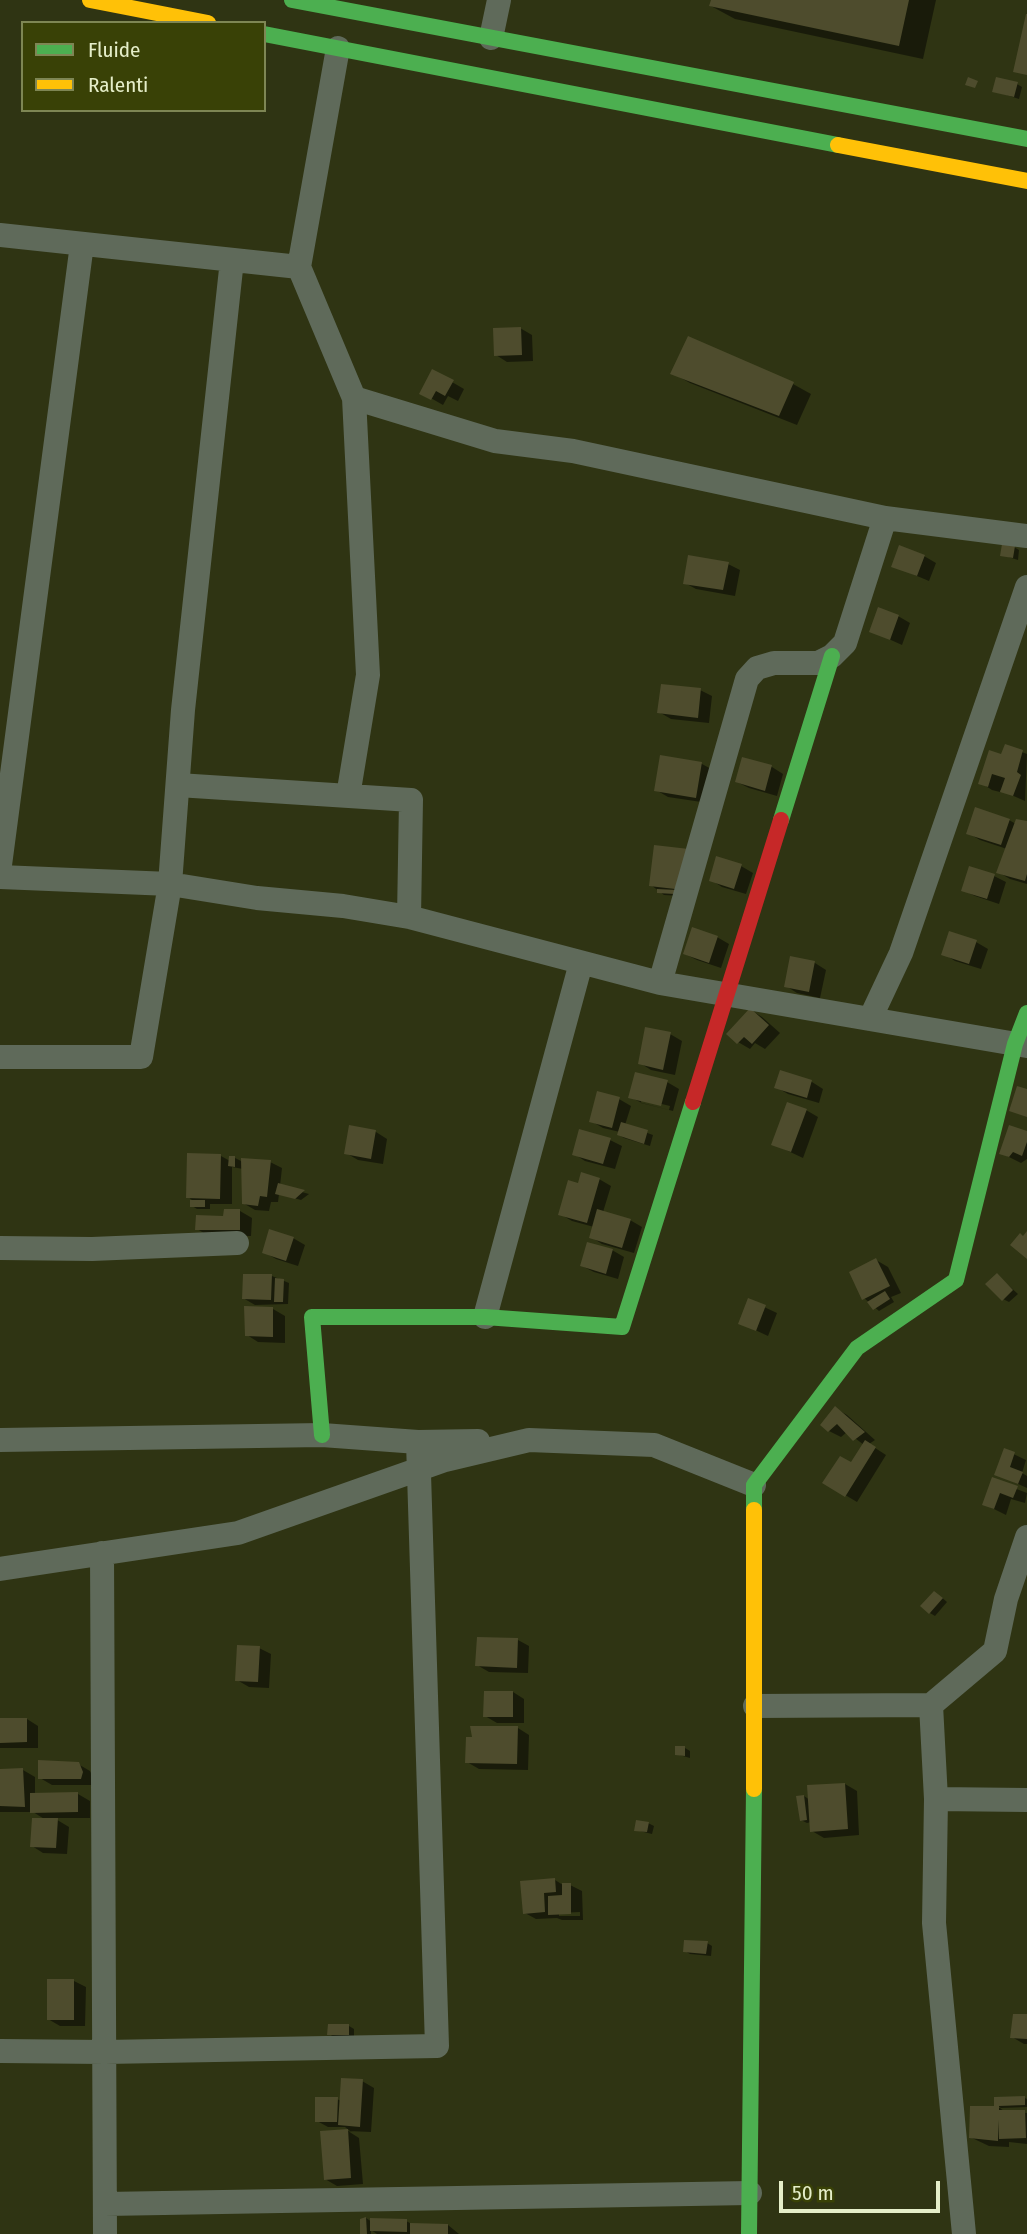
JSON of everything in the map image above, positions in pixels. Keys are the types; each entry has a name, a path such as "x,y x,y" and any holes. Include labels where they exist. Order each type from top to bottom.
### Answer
{"street":[{"path":"90,0 198,21"},
{"path":"292,0 1027,139"},
{"path":"491,38 499,0"},
{"path":"266,34 1027,181"},
{"path":"338,48 299,267 354,398 368,675 348,796"},
{"path":"0,235 299,267"},
{"path":"0,865 82,244"},
{"path":"0,1057 141,1058 170,884 183,709 232,260"},
{"path":"354,398 495,441 573,451 886,518 1027,536"},
{"path":"660,983 747,679 757,668 774,663 818,663 832,656 845,643 886,518"},
{"path":"870,1019 901,953 1027,587"},
{"path":"322,1436 312,1317 485,1317 622,1327 832,656"},
{"path":"178,785 411,800 409,917"},
{"path":"0,877 170,884 257,898 343,906 409,917 660,983 1021,1045"},
{"path":"485,1317 582,963"},
{"path":"749,2234 755,1706 754,1485 857,1348 956,1280 1021,1045 1027,1013"},
{"path":"0,1248 92,1249 237,1243"},
{"path":"0,1440 322,1436 418,1443 529,1440 654,1445 754,1485"},
{"path":"0,1569 238,1533 419,1468 529,1440"},
{"path":"0,2051 105,2052 437,2046 418,1443"},
{"path":"755,1706 931,1705 995,1651 1016,1602 1027,1537"},
{"path":"102,1553 105,2234"},
{"path":"931,1705 936,1799 934,1923 964,2234"},
{"path":"936,1799 1027,1800"},
{"path":"105,2204 750,2193"}],"building":[{"path":"711,0 909,0 899,46 709,6"},
{"path":"1027,14 1027,75 1013,72"},
{"path":"968,77 978,81 975,88 965,85"},
{"path":"996,77 1018,82 1014,97 992,92"},
{"path":"521,327 522,355 494,356 493,328"},
{"path":"688,336 794,382 779,416 670,374"},
{"path":"432,369 454,380 445,396 436,391 431,400 419,394"},
{"path":"1002,544 1015,546 1013,558 1000,556"},
{"path":"899,545 925,555 917,576 891,567"},
{"path":"688,555 729,562 723,590 683,584"},
{"path":"878,607 899,615 890,640 869,632"},
{"path":"661,684 701,688 698,718 657,713"},
{"path":"1005,744 1023,750 1017,772 1021,775 1013,796 1000,792 1005,778 992,774 988,787 978,784 989,750 1001,754"},
{"path":"660,755 702,762 696,798 654,791"},
{"path":"742,757 772,765 765,791 735,782"},
{"path":"975,807 1010,819 1001,845 966,834"},
{"path":"1016,819 1027,821 1025,881 996,873"},
{"path":"654,845 689,849 684,890 649,886"},
{"path":"716,856 742,864 734,889 709,881"},
{"path":"969,866 995,874 987,899 961,891"},
{"path":"657,889 677,890 675,894 657,893"},
{"path":"692,927 718,936 709,963 683,954"},
{"path":"949,931 977,940 969,964 941,955"},
{"path":"790,956 815,961 809,992 784,987"},
{"path":"750,1008 769,1025 752,1044 744,1037 737,1044 726,1034"},
{"path":"645,1027 671,1032 663,1070 638,1064"},
{"path":"780,1070 812,1080 807,1098 774,1088"},
{"path":"635,1072 668,1080 661,1106 628,1098"},
{"path":"1017,1086 1027,1089 1027,1117 1009,1111"},
{"path":"597,1091 620,1097 612,1128 589,1122"},
{"path":"787,1102 807,1109 791,1152 771,1145"},
{"path":"621,1122 648,1130 644,1144 617,1135"},
{"path":"349,1125 376,1130 371,1159 344,1154"},
{"path":"1009,1125 1027,1131 1027,1142 1022,1156 1013,1152 1009,1157 999,1154"},
{"path":"579,1129 611,1138 603,1164 572,1155"},
{"path":"187,1153 221,1154 220,1199 186,1198"},
{"path":"229,1156 235,1156 235,1167 228,1166"},
{"path":"241,1158 271,1160 267,1197 260,1196 258,1206 242,1204"},
{"path":"581,1172 600,1178 587,1223 558,1215 568,1180 578,1183"},
{"path":"278,1183 305,1190 295,1199 275,1194"},
{"path":"190,1200 205,1200 205,1207 190,1207"},
{"path":"224,1209 240,1209 240,1230 195,1230 196,1215 223,1216"},
{"path":"597,1209 631,1219 622,1248 589,1238"},
{"path":"269,1229 294,1237 286,1261 262,1253"},
{"path":"1027,1231 1027,1259 1010,1245 1020,1233 1023,1236"},
{"path":"587,1242 613,1249 606,1274 580,1266"},
{"path":"876,1258 890,1286 862,1300 849,1272"},
{"path":"997,1273 1013,1290 1002,1301 985,1284"},
{"path":"243,1274 272,1274 271,1300 242,1299"},
{"path":"275,1278 284,1279 283,1302 274,1302"},
{"path":"885,1291 890,1299 873,1310 867,1302"},
{"path":"748,1298 766,1305 756,1331 738,1324"},
{"path":"244,1306 273,1307 273,1337 245,1336"},
{"path":"835,1406 865,1432 853,1441 837,1424 828,1432 820,1425"},
{"path":"865,1440 876,1447 845,1497 822,1483 840,1456 851,1462"},
{"path":"1004,1448 1015,1452 1010,1467 1023,1472 1018,1484 994,1475"},
{"path":"992,1477 1018,1486 1013,1498 1000,1493 994,1509 982,1505"},
{"path":"934,1591 943,1598 929,1614 920,1606"},
{"path":"477,1637 518,1638 517,1668 475,1666"},
{"path":"237,1645 260,1646 258,1682 235,1681"},
{"path":"484,1691 513,1691 513,1717 483,1717"},
{"path":"0,1718 27,1718 27,1742 0,1743"},
{"path":"470,1726 518,1726 517,1764 465,1763 466,1737 472,1737"},
{"path":"675,1746 685,1746 685,1756 675,1755"},
{"path":"38,1760 79,1762 83,1772 81,1779 38,1779"},
{"path":"23,1768 25,1807 0,1806 0,1769"},
{"path":"845,1783 848,1829 810,1832 807,1785"},
{"path":"78,1792 78,1812 30,1813 30,1793"},
{"path":"804,1795 807,1820 800,1821 796,1796"},
{"path":"32,1818 58,1818 56,1848 30,1847"},
{"path":"636,1820 649,1822 647,1832 634,1831"},
{"path":"555,1878 556,1892 544,1893 545,1912 523,1914 520,1881"},
{"path":"562,1883 571,1883 571,1914 548,1915 548,1896 562,1895"},
{"path":"684,1940 708,1941 706,1954 683,1952"},
{"path":"47,1979 74,1979 74,2020 47,2020"},
{"path":"1013,2014 1027,2014 1027,2039 1010,2038"},
{"path":"328,2024 349,2024 349,2035 327,2035"},
{"path":"341,2078 363,2079 360,2127 338,2125"},
{"path":"1025,2096 1025,2105 999,2106 999,2110 1025,2110 1026,2138 999,2139 998,2120 998,2141 969,2138 970,2106 994,2106 994,2097"},
{"path":"315,2097 338,2097 337,2122 315,2122"},
{"path":"348,2129 351,2178 324,2180 320,2131"},
{"path":"366,2217 367,2234 360,2234 360,2219"},
{"path":"370,2218 407,2219 407,2232 370,2231"},
{"path":"410,2223 448,2224 448,2234 410,2234"}],"traffic: fast":[{"path":"292,0 1027,139"},
{"path":"266,34 838,145"},
{"path":"781,820 832,656"},
{"path":"754,1510 754,1485 857,1348 956,1280 1015,1044 1027,1013"},
{"path":"322,1435 312,1317 485,1317 622,1327 693,1102"},
{"path":"749,2234 754,1789"}],"traffic: slow":[{"path":"90,0 198,21"},
{"path":"838,145 1027,181"},
{"path":"754,1510 754,1789"}],"traffic: jam":[{"path":"693,1102 781,820"}]}
